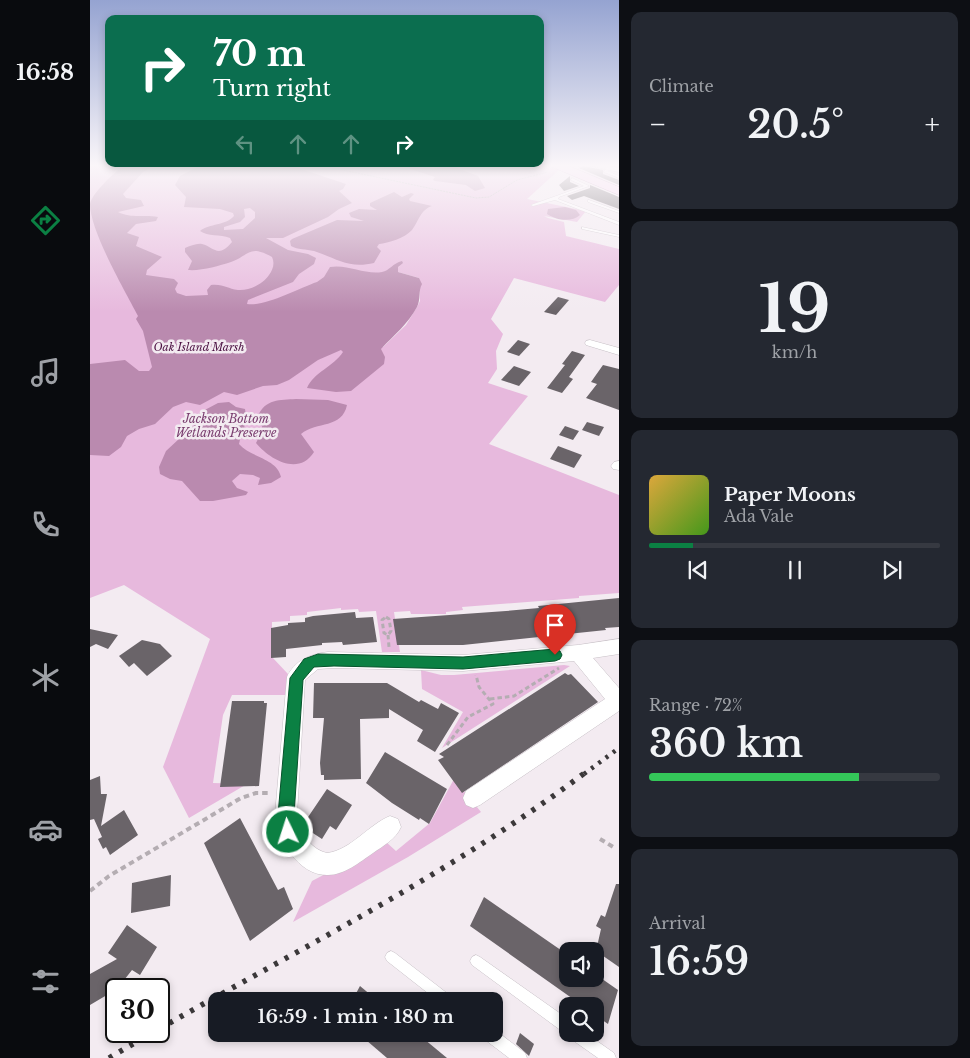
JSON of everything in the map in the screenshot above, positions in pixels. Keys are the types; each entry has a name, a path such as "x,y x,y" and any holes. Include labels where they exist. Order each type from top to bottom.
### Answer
{"street":[{"path":"590,343 619,352"},
{"path":"390,826 348,856 338,862 327,864 316,861 295,845 288,832 286,815 296,678 309,663 318,660 472,662 578,653 619,646"},
{"path":"473,798 618,701 578,653"}],"lane":[{"path":"591,213 619,224"},
{"path":"583,228 619,236"},
{"path":"392,957 437,992"},
{"path":"476,961 559,1021"},
{"path":"499,1042 520,1058"},
{"path":"587,1042 609,1058"}],"path":[{"path":"388,635 384,633 382,620 386,617 389,619 391,631 388,635 390,661"},
{"path":"490,699 514,696 558,669 555,655"},
{"path":"447,745 469,715 493,704 479,687 472,662"},
{"path":"90,890 109,876 241,798 256,794 288,793"},
{"path":"600,839 615,848"}],"green space":[{"name":"Jackson Bottom Wetlands Preserve","path":"90,213 584,213 577,222 544,216 564,222 566,236 619,249 619,285 605,302 514,278 491,319 503,334 496,351 497,369 488,383 528,396 489,444 619,495 619,593 462,607 463,610 446,612 446,614 411,614 410,611 394,612 400,652 382,652 376,611 359,612 358,609 341,610 341,608 307,612 307,615 290,616 290,621 272,622 272,657 288,674 285,695 232,695 223,715 213,783 247,784 189,818 163,767 210,639 124,585 90,598","holes":["398,267 398,272 419,278 420,301 406,325 383,347 317,324"]},
{"path":"570,666 442,748 463,712 422,689 421,670 441,675 454,675"},
{"path":"454,779 481,812 408,857 293,922 312,881 386,842 396,851 430,823"}],"water":[{"name":"Oak Island Marsh","path":"92,213 121,213 158,217 156,221 136,224 127,233 139,237 136,246 162,257 147,270 146,275 174,279 178,283 175,289 177,293 186,296 208,295 207,290 211,285 220,285 238,290 251,288 266,278 272,269 272,257 259,251 254,251 221,265 188,270 192,261 185,252 185,248 200,244 220,251 232,242 230,238 200,231 204,228 230,219 234,216 233,213 245,213 245,217 240,222 224,227 224,230 243,229 255,218 255,213 333,213 283,238 266,238 288,250 308,254 316,258 314,264 299,274 293,282 248,300 247,304 263,303 317,282 324,277 330,267 337,266 376,273 387,270 402,261 403,263 398,267 398,272 419,278 422,284 418,304 405,324 381,349 385,357 384,364 351,391 336,392 307,388 314,378 339,357 343,352 341,350 318,360 289,380 277,385 263,386 237,395 224,392 200,405 186,402 173,407 155,424 139,429 127,436 121,447 109,456 90,455 90,364 125,360 139,371 149,371 152,367 143,331 136,319 138,316 109,261"},
{"path":"349,213 422,213 409,233 396,240 379,244 377,247 381,251 374,263 349,264 314,251 291,246 290,241 292,239 337,220 364,221 351,217"},
{"path":"579,213 580,215 576,218 564,220 547,214"},
{"path":"296,399 328,400 347,405 340,418 328,424 314,427 301,434 314,452 301,463 293,464 277,460 256,443 263,429 258,416 261,410 274,401"},
{"path":"229,402 236,407 245,409 245,423 239,444 244,449 269,462 279,471 281,477 271,483 258,485 260,478 253,475 240,474 232,481 237,488 248,492 246,495 213,501 200,501 182,481 170,479 160,474 159,467 166,451 194,425 195,418 201,412 218,403"}],"building":[{"path":"558,297 569,300 556,315 544,312"},
{"path":"518,340 530,344 519,356 507,352"},
{"path":"572,351 585,355 569,377 573,379 562,393 547,388 565,365 562,364"},
{"path":"603,365 619,369 619,410 586,398 597,384 591,382"},
{"path":"514,366 531,372 519,386 501,380"},
{"path":"587,422 604,427 599,436 582,430"},
{"path":"565,426 579,431 573,440 559,435"},
{"path":"558,446 582,455 574,468 550,459"},
{"path":"619,598 619,627 463,645 397,645 393,619 539,608 538,606"},
{"path":"355,612 356,618 373,617 377,642 343,645 342,642 322,643 322,645 286,649 286,657 271,658 271,628 288,625 288,623 305,622 305,618 313,616"},
{"path":"90,629 118,635 108,649 96,644 90,647"},
{"path":"142,640 160,644 172,656 147,676 134,663 129,667 119,656"},
{"path":"565,673 571,674 598,702 462,793 438,760 444,757 439,754"},
{"path":"314,683 387,683 419,702 421,700 438,709 441,703 459,713 435,752 417,741 423,730 389,709 389,718 360,719 361,779 324,780 324,775 321,775 320,763 324,718 313,718"},
{"path":"232,701 264,701 264,703 267,703 259,786 220,787"},
{"path":"385,752 447,789 429,824 392,803 366,783"},
{"path":"100,776 101,794 107,794 101,826 124,810 138,835 110,855 106,847 103,849 98,839 102,837 94,819 90,820 90,780"},
{"path":"327,789 352,805 336,830 330,826 322,839 302,826"},
{"path":"240,818 278,890 284,887 293,909 250,941 204,843"},
{"path":"171,875 170,906 131,913 132,883"},
{"path":"616,884 619,884 619,967 604,957 604,942 598,942 601,929 596,926 601,915 605,917"},
{"path":"484,897 559,949 559,987 604,987 604,980 618,990 608,1024 604,1021 604,997 570,997 470,926"},
{"path":"127,925 157,947 140,975 132,970 126,978 105,978 105,996 90,1005 90,974 117,959 108,953"},
{"path":"360,986 367,992 357,992"},
{"path":"520,1033 534,1044 529,1056 516,1044"},
{"path":"368,1042 428,1042 447,1058 387,1058"}],"railway":[{"path":"584,774 619,748"},
{"path":"170,1023 430,876 483,843 586,772"},
{"path":"109,1058 135,1043"}],"route":[{"path":"288,832 286,815 296,678 309,663 318,660 463,663 555,655"}]}
